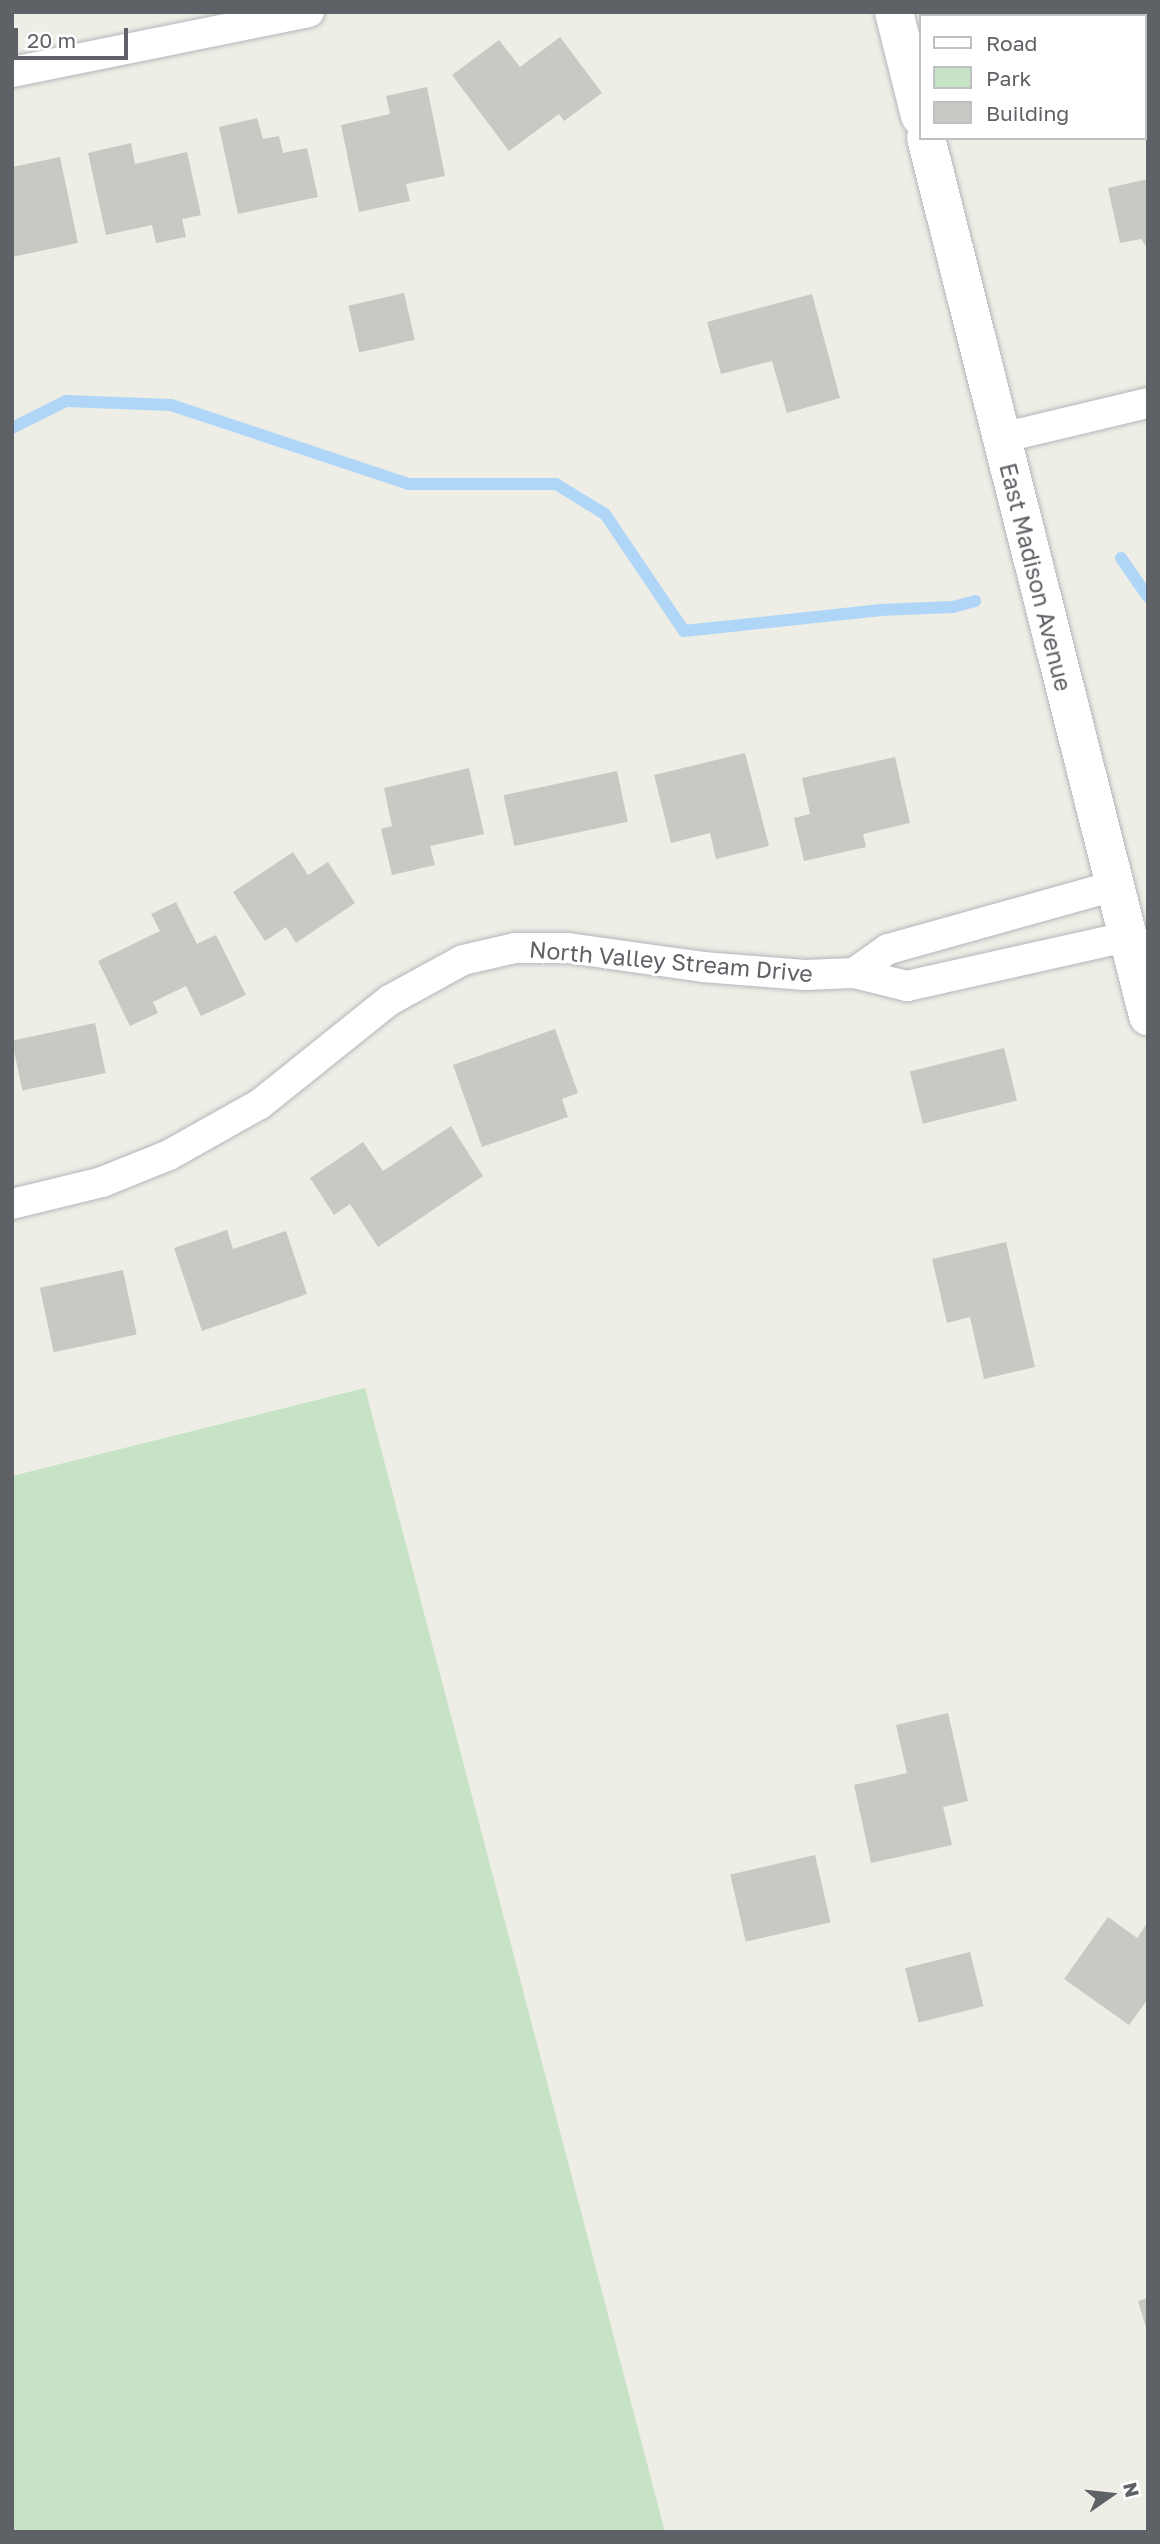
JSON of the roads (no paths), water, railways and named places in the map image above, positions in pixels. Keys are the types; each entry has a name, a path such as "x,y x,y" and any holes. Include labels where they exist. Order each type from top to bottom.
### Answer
{"street":[{"path":"12,72 309,12"},
{"path":"894,12 918,108"},
{"name":"East Madison Avenue","path":"926,140 1148,1016"},
{"path":"1001,438 1148,403"},
{"path":"854,973 888,949 1114,886"},
{"name":"North Valley Stream Drive","path":"12,1204 102,1182 169,1155 260,1104 390,1000 463,960 515,948 568,948 703,967 805,975 854,973 907,986 1127,937"}],"waterway":[{"path":"12,428 66,401 171,405 408,484 556,484 605,514 684,631 879,610 953,607 975,601"},
{"path":"1121,558 1148,597"}]}
